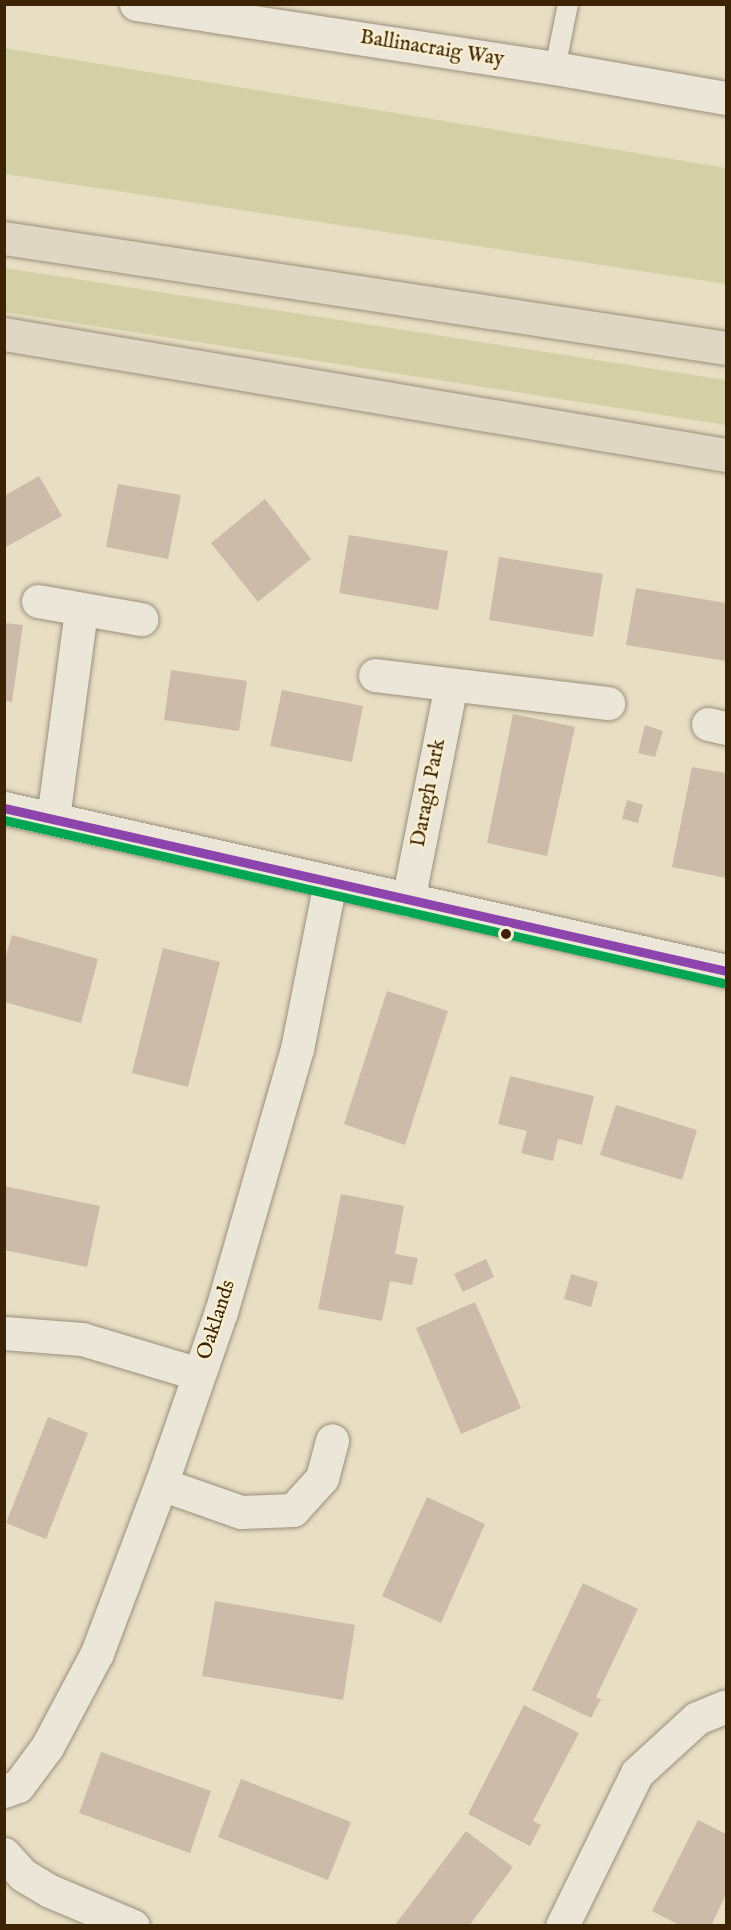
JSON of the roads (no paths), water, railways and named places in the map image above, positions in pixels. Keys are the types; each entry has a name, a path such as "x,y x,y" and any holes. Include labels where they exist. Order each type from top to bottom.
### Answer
{"highway":[{"path":"4,238 726,348"},
{"path":"4,334 726,454"}],"street":[{"name":"Ballinacraig Way","path":"136,4 555,68 726,98"},
{"path":"38,601 141,620"},
{"path":"53,818 81,610"},
{"path":"375,675 608,703"},
{"name":"Daragh Park","path":"408,900 451,685"},
{"path":"4,808 726,971"},
{"name":"Oaklands","path":"4,1791 18,1786 47,1747 97,1653 161,1484 221,1312 297,1049 330,882"},
{"name":"Oaklands","path":"4,1333 82,1339 199,1374"},
{"path":"161,1484 241,1512 293,1510 322,1478 332,1440"},
{"path":"562,1926 637,1773 697,1718 726,1706"},
{"path":"4,1854 23,1875 50,1891 133,1926"}],"lane":[{"path":"555,68 568,4"}]}
